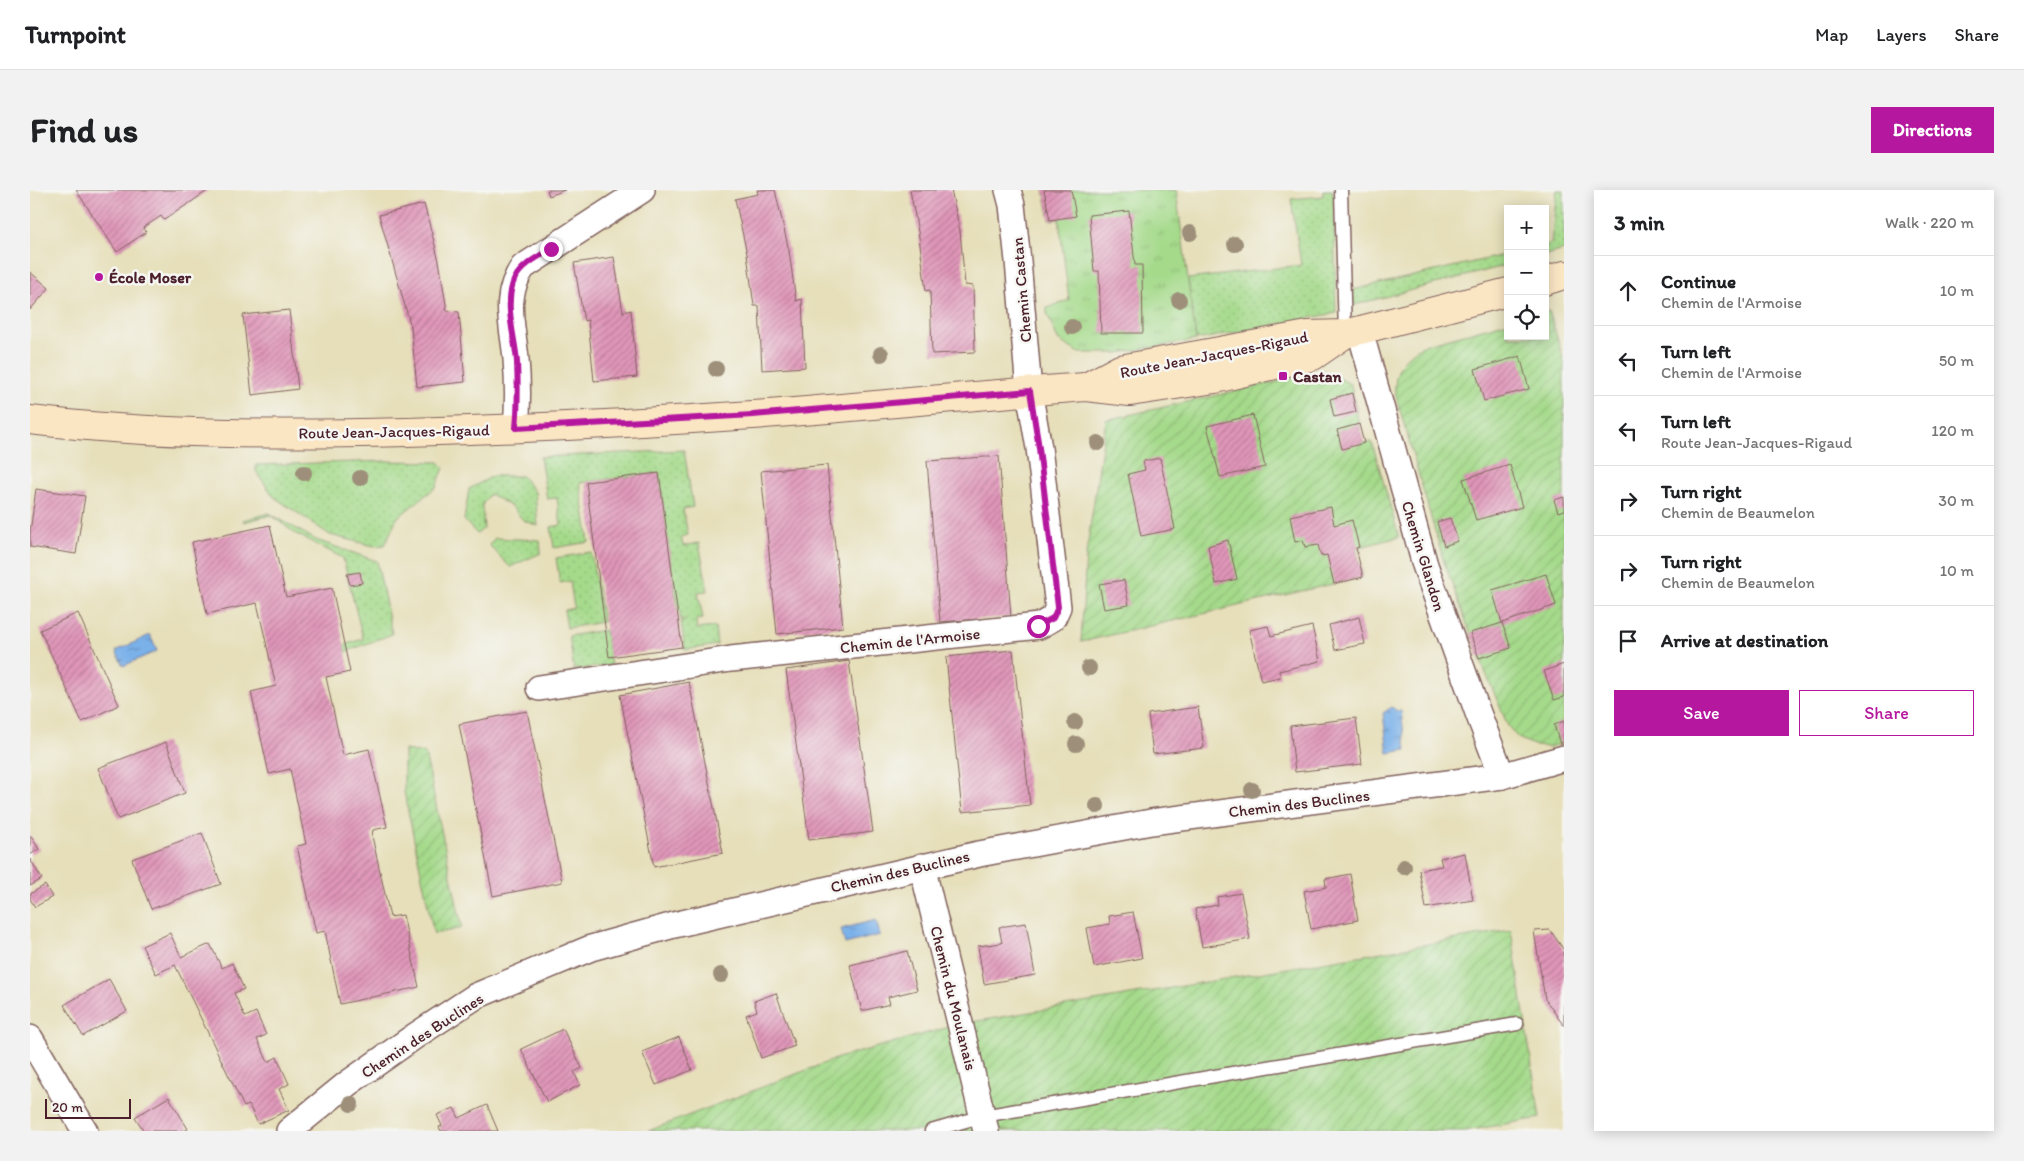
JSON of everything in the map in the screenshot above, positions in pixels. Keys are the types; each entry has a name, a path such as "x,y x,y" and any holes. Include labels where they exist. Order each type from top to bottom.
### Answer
{"street":[{"path":"516,428 517,361 510,304 515,279 523,267 642,190"},
{"name":"Chemin Castan","path":"1008,190 1018,261 1030,391"},
{"path":"1549,279 1564,275"},
{"name":"Route Jean-Jacques-Rigaud","path":"30,420 112,427 233,433 341,434 516,428 753,415 1086,387 1130,392 1215,378 1313,356 1352,332 1504,293"},
{"name":"Chemin Glandon","path":"1352,332 1425,565 1502,776"},
{"name":"Chemin de l'Armoise","path":"539,688 731,659 1038,626 1053,618 1058,607 1039,448 1030,391"},
{"name":"Chemin des Buclines","path":"289,1131 347,1084 476,996 591,948 674,924 922,866 1151,822 1502,776 1564,758"},
{"name":"Chemin du Moulanais","path":"922,866 985,1124"},
{"path":"30,1038 86,1131"}],"lane":[{"path":"1341,190 1352,332"},
{"path":"931,1131 985,1124 1517,1024"}],"green space":[{"path":"1044,190 1176,190 1196,340 1118,353 1079,353 1058,340 1047,313 1047,308 1069,300 1059,219 1050,220"},
{"path":"1323,190 1332,190 1334,199 1336,313 1196,340 1188,279 1301,265 1291,199 1323,196"},
{"path":"1557,190 1564,190 1564,250 1549,254 1549,244 1551,243"},
{"path":"1504,255 1504,266 1354,305 1353,290"},
{"path":"1549,311 1564,361 1564,742 1550,747 1536,746 1518,738 1508,726 1479,657 1443,559 1395,393 1396,377 1401,364 1410,354 1424,345 1504,323 1504,340 1549,340"},
{"path":"1317,373 1335,376 1351,385 1363,443 1372,442 1399,537 1356,548 1363,577 1081,642 1086,555 1106,420"},
{"path":"684,450 693,507 683,509 688,535 681,537 683,546 699,543 708,591 698,592 703,619 696,620 697,629 715,627 717,645 685,650 681,621 686,620 681,620 673,580 659,473 580,483 589,542 554,548 551,527 561,525 557,498 547,499 540,457"},
{"path":"385,461 439,462 444,468 436,487 397,518 385,545 374,546 330,535 274,497 256,471 256,465"},
{"path":"493,476 522,476 535,492 538,526 523,520 512,507 490,494 482,505 484,528 477,534 464,520 469,489"},
{"path":"269,513 316,540 377,561 392,634 345,652 344,645 363,639 343,558 296,534 271,515 244,522 243,520"},
{"path":"495,538 540,540 541,553 510,567 489,545"},
{"path":"591,552 603,622 567,628 564,610 574,608 570,581 560,583 556,558"},
{"path":"605,630 611,665 574,670 569,636"},
{"path":"404,750 425,753 462,928 434,934 404,792"},
{"path":"1511,930 1540,1118 1465,1131 648,1131 838,1058 960,1024"}],"water":[{"path":"150,635 157,651 123,666 116,651"},
{"path":"1392,707 1397,711 1401,711 1406,750 1388,753 1383,713"},
{"path":"876,920 880,935 845,944 841,929"}],"building":[{"path":"76,190 209,190 164,220 161,216 143,228 146,232 117,252"},
{"path":"547,190 565,190 549,196"},
{"path":"757,190 775,190 789,251 796,301 802,299 805,367 762,370 759,306 754,306 747,254 735,199 758,194"},
{"path":"910,190 951,190 960,231 965,285 973,286 975,352 932,354 930,290 926,291 919,237"},
{"path":"1044,190 1071,190 1076,216 1050,220"},
{"path":"424,204 439,261 447,311 459,312 465,382 417,387 411,327 379,215"},
{"path":"1129,211 1135,265 1142,265 1143,333 1101,333 1099,271 1094,271 1089,215"},
{"path":"614,257 623,312 631,310 637,377 594,381 588,320 584,321 574,263"},
{"path":"30,272 49,288 30,310"},
{"path":"289,310 298,389 252,395 243,315"},
{"path":"1520,356 1529,389 1484,401 1475,369"},
{"path":"1352,393 1356,412 1334,417 1330,399"},
{"path":"1253,415 1265,467 1220,477 1207,426"},
{"path":"1359,424 1364,443 1342,449 1337,430"},
{"path":"999,456 1011,617 940,622 927,461"},
{"path":"1160,458 1175,529 1141,536 1128,474 1145,470 1143,461"},
{"path":"827,465 843,627 777,634 761,471"},
{"path":"1510,465 1522,507 1476,520 1463,479"},
{"path":"659,473 682,647 609,657 586,482"},
{"path":"36,489 85,496 76,554 30,547 30,532"},
{"path":"1564,497 1564,510 1558,512 1554,500"},
{"path":"1331,507 1334,525 1352,520 1359,547 1356,548 1363,577 1334,584 1327,555 1321,556 1318,545 1305,547 1303,540 1295,542 1290,516"},
{"path":"1450,518 1458,541 1444,546 1437,522"},
{"path":"270,525 286,597 332,588 350,672 326,677 343,755 369,749 387,827 373,830 372,836 390,917 403,915 419,987 340,1004 325,931 316,933 297,846 306,844 290,769 269,774 251,692 276,686 257,603 207,614 192,542"},
{"path":"1228,540 1237,579 1216,584 1208,546"},
{"path":"360,572 362,583 350,585 347,574"},
{"path":"1546,574 1556,605 1502,623 1492,590"},
{"path":"1124,580 1129,605 1104,609 1099,584"},
{"path":"78,613 119,705 82,722 40,630"},
{"path":"1359,617 1365,644 1335,650 1329,625"},
{"path":"1502,623 1511,648 1479,658 1470,633"},
{"path":"1268,626 1271,636 1312,626 1320,661 1279,671 1280,677 1261,681 1249,630"},
{"path":"1013,650 1030,805 962,812 946,657"},
{"path":"849,661 873,832 809,840 786,670"},
{"path":"1564,664 1564,697 1554,700 1544,671"},
{"path":"689,682 723,853 654,867 620,695"},
{"path":"1198,707 1204,748 1153,754 1148,714"},
{"path":"527,711 562,882 493,896 459,724"},
{"path":"1356,718 1362,764 1295,772 1290,726"},
{"path":"1564,721 1564,742 1560,744 1554,725"},
{"path":"166,742 185,793 118,819 98,768"},
{"path":"202,833 221,884 151,909 132,859"},
{"path":"30,835 39,849 30,855"},
{"path":"1465,853 1473,900 1426,908 1419,870 1442,866 1440,858"},
{"path":"30,859 42,879 30,886"},
{"path":"1350,874 1358,920 1311,929 1304,891 1326,887 1325,879"},
{"path":"45,885 52,897 35,907 30,899 30,894"},
{"path":"1241,893 1250,939 1202,947 1195,909 1218,905 1217,897"},
{"path":"1133,912 1142,958 1094,967 1087,928 1110,924 1109,916"},
{"path":"1026,923 1035,975 984,984 978,946 1002,943 999,927"},
{"path":"1550,930 1564,950 1564,1026 1545,999 1534,931"},
{"path":"170,933 181,957 210,944 222,968 232,963 244,989 234,993 245,1017 256,1012 266,1035 257,1039 268,1062 277,1057 289,1084 279,1089 289,1110 258,1124 249,1105 244,1107 175,965 156,974 142,946"},
{"path":"907,951 917,990 888,997 890,1004 862,1011 850,965"},
{"path":"109,979 127,1011 83,1036 64,1005"},
{"path":"776,993 795,1046 761,1058 746,1015 757,1011 754,1001"},
{"path":"563,1029 582,1068 574,1072 580,1085 547,1102 521,1049"},
{"path":"679,1037 692,1070 656,1085 642,1052"},
{"path":"169,1097 188,1129 184,1131 144,1131 135,1117"},
{"path":"487,1105 498,1131 441,1131 439,1127 442,1126 437,1115 454,1108 459,1118"}],"place":[{"name":"École Moser","path":"99,277"},
{"name":"Castan","path":"1283,376"}],"route":[{"path":"551,249 523,267 515,279 511,291 510,304 517,361 518,410 516,428 753,415 1030,391 1039,448 1058,607 1053,618 1038,626"}]}
